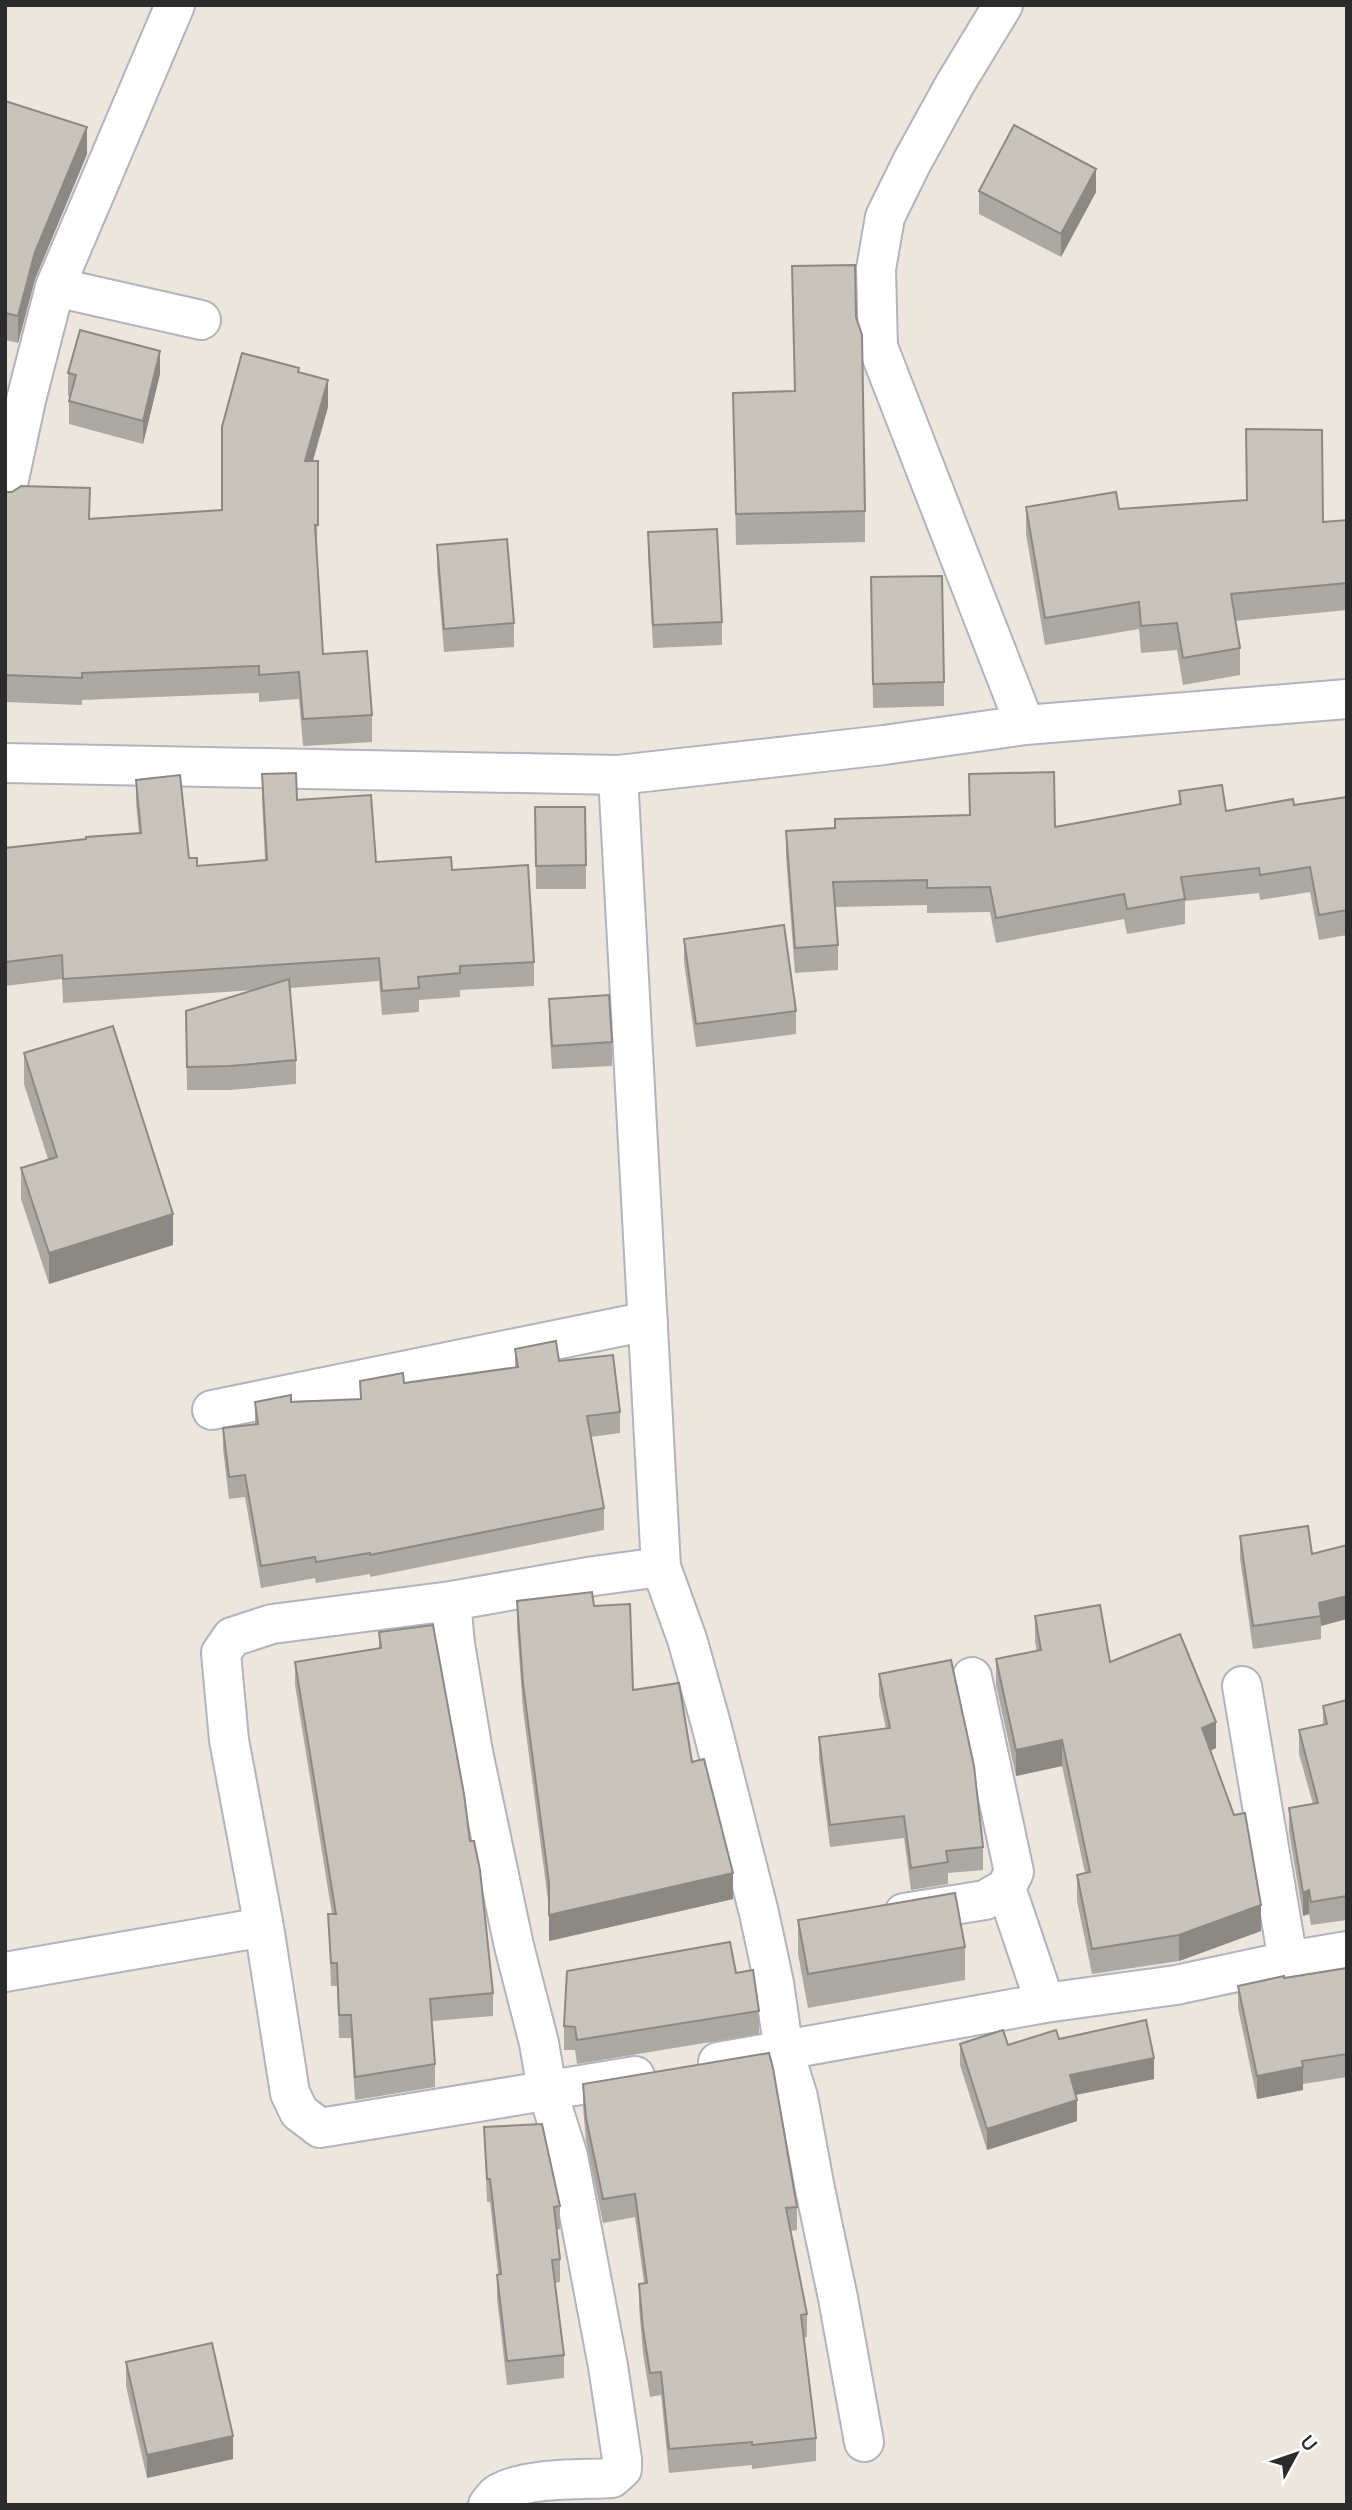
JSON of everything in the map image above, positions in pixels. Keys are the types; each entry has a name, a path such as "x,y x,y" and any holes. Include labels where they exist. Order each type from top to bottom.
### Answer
{"street":[{"path":"5,498 26,400 55,287 175,5"},
{"path":"1003,5 942,106 885,217 876,269 878,348 1025,725"},
{"path":"55,287 201,320"},
{"path":"5,764 618,775 884,745 1025,725 1347,699"},
{"path":"618,775 661,1567 687,1639 778,1934 784,2052 798,2097 864,2442"},
{"path":"212,1410 648,1321"},
{"path":"661,1567 451,1601 272,1624 232,1637 221,1653 229,1740 264,1927 290,2093 299,2112 320,2128 784,2052 1045,2003 1176,1985 1347,1951"},
{"path":"451,1601 455,1644 473,1752 514,1946 539,2043 547,2090 568,2156 608,2366 622,2459 622,2469 612,2479 565,2480 526,2485 498,2493 488,2505"},
{"path":"874,1918 985,1900 1006,1888 1014,1872 972,1677"},
{"path":"1242,1686 1288,1961"},
{"path":"1006,1888 1045,2003"},
{"path":"5,1972 264,1927"}],"building":[{"path":"5,101 87,127 35,252 18,316 5,313"},
{"path":"1014,125 1096,169 1061,234 979,191"},
{"path":"855,265 856,317 862,335 865,511 736,514 733,393 795,391 792,266"},
{"path":"80,330 160,351 143,421 69,401 76,375 68,373"},
{"path":"242,353 299,368 298,372 328,380 305,461 318,461 318,525 315,525 323,654 367,651 372,715 303,719 299,672 259,675 259,666 82,673 82,678 5,675 5,492 12,492 21,486 90,488 89,519 222,510 222,427"},
{"path":"1246,429 1322,430 1323,522 1347,520 1347,583 1231,594 1240,648 1183,658 1177,623 1141,626 1139,602 1045,618 1026,507 1116,492 1119,509 1247,500"},
{"path":"717,529 722,622 653,625 648,532"},
{"path":"507,539 514,623 444,629 437,545"},
{"path":"942,576 944,682 873,684 871,577"},
{"path":"1054,772 1055,827 1181,804 1179,791 1222,785 1226,811 1293,799 1294,805 1347,797 1347,910 1319,915 1310,867 1260,875 1259,868 1181,877 1185,899 1127,909 1124,894 996,918 990,887 927,888 927,880 833,882 838,945 795,948 786,831 835,828 835,819 970,815 969,774"},
{"path":"296,773 297,800 371,795 376,862 451,857 452,870 528,865 534,962 460,966 460,973 418,977 419,988 382,991 379,958 63,979 62,955 5,962 5,848 141,833 136,780 180,775 189,858 197,858 197,866 267,860 262,774"},
{"path":"535,807 585,807 586,865 536,866"},
{"path":"784,925 796,1011 696,1024 684,939"},
{"path":"289,979 296,1060 187,1067 186,1011"},
{"path":"609,995 612,1042 552,1046 549,999"},
{"path":"113,1026 173,1214 49,1253 21,1168 57,1157 24,1053"},
{"path":"556,1341 559,1361 613,1355 620,1412 587,1416 604,1508 370,1555 316,1562 315,1557 261,1566 245,1475 229,1477 223,1428 258,1424 255,1402 291,1395 291,1402 361,1399 360,1381 403,1373 404,1383 518,1367 515,1349"},
{"path":"1308,1526 1312,1554 1347,1545 1347,1596 1319,1603 1321,1616 1253,1626 1240,1536"},
{"path":"592,1592 594,1606 630,1604 633,1690 679,1683 692,1762 704,1759 733,1873 549,1915 549,1883 523,1684 517,1601"},
{"path":"1100,1605 1110,1662 1180,1634 1216,1722 1202,1728 1234,1815 1245,1813 1261,1905 1179,1935 1092,1949 1077,1875 1090,1872 1062,1740 1016,1750 996,1659 1041,1650 1035,1616"},
{"path":"433,1625 470,1841 474,1841 480,1870 493,1993 430,1999 435,2064 355,2077 351,2015 339,2015 337,1963 331,1963 328,1914 336,1914 295,1662 381,1648 379,1632"},
{"path":"951,1660 974,1766 983,1847 946,1851 948,1862 911,1868 904,1816 830,1825 819,1737 890,1728 879,1674"},
{"path":"1347,1700 1347,1896 1311,1902 1309,1890 1303,1893 1289,1808 1318,1803 1299,1730 1327,1724 1323,1706"},
{"path":"955,1893 965,1947 808,1974 798,1920"},
{"path":"730,1942 736,1973 753,1970 759,2011 577,2040 575,2027 564,2026 567,1971"},
{"path":"1347,1968 1347,2054 1302,2061 1303,2067 1257,2076 1238,1986 1284,1976"},
{"path":"1146,2020 1154,2058 1070,2075 1077,2100 987,2129 960,2044 1003,2030 1008,2045 1056,2030 1059,2039"},
{"path":"769,2053 797,2207 786,2208 807,2314 801,2315 816,2438 752,2445 752,2442 669,2449 661,2372 650,2373 643,2329 639,2284 647,2283 635,2194 603,2199 586,2118 583,2084"},
{"path":"542,2124 560,2206 554,2207 560,2259 552,2260 564,2355 507,2361 497,2275 501,2274 490,2179 487,2179 484,2127"},
{"path":"212,2343 233,2436 147,2455 126,2362"}]}
